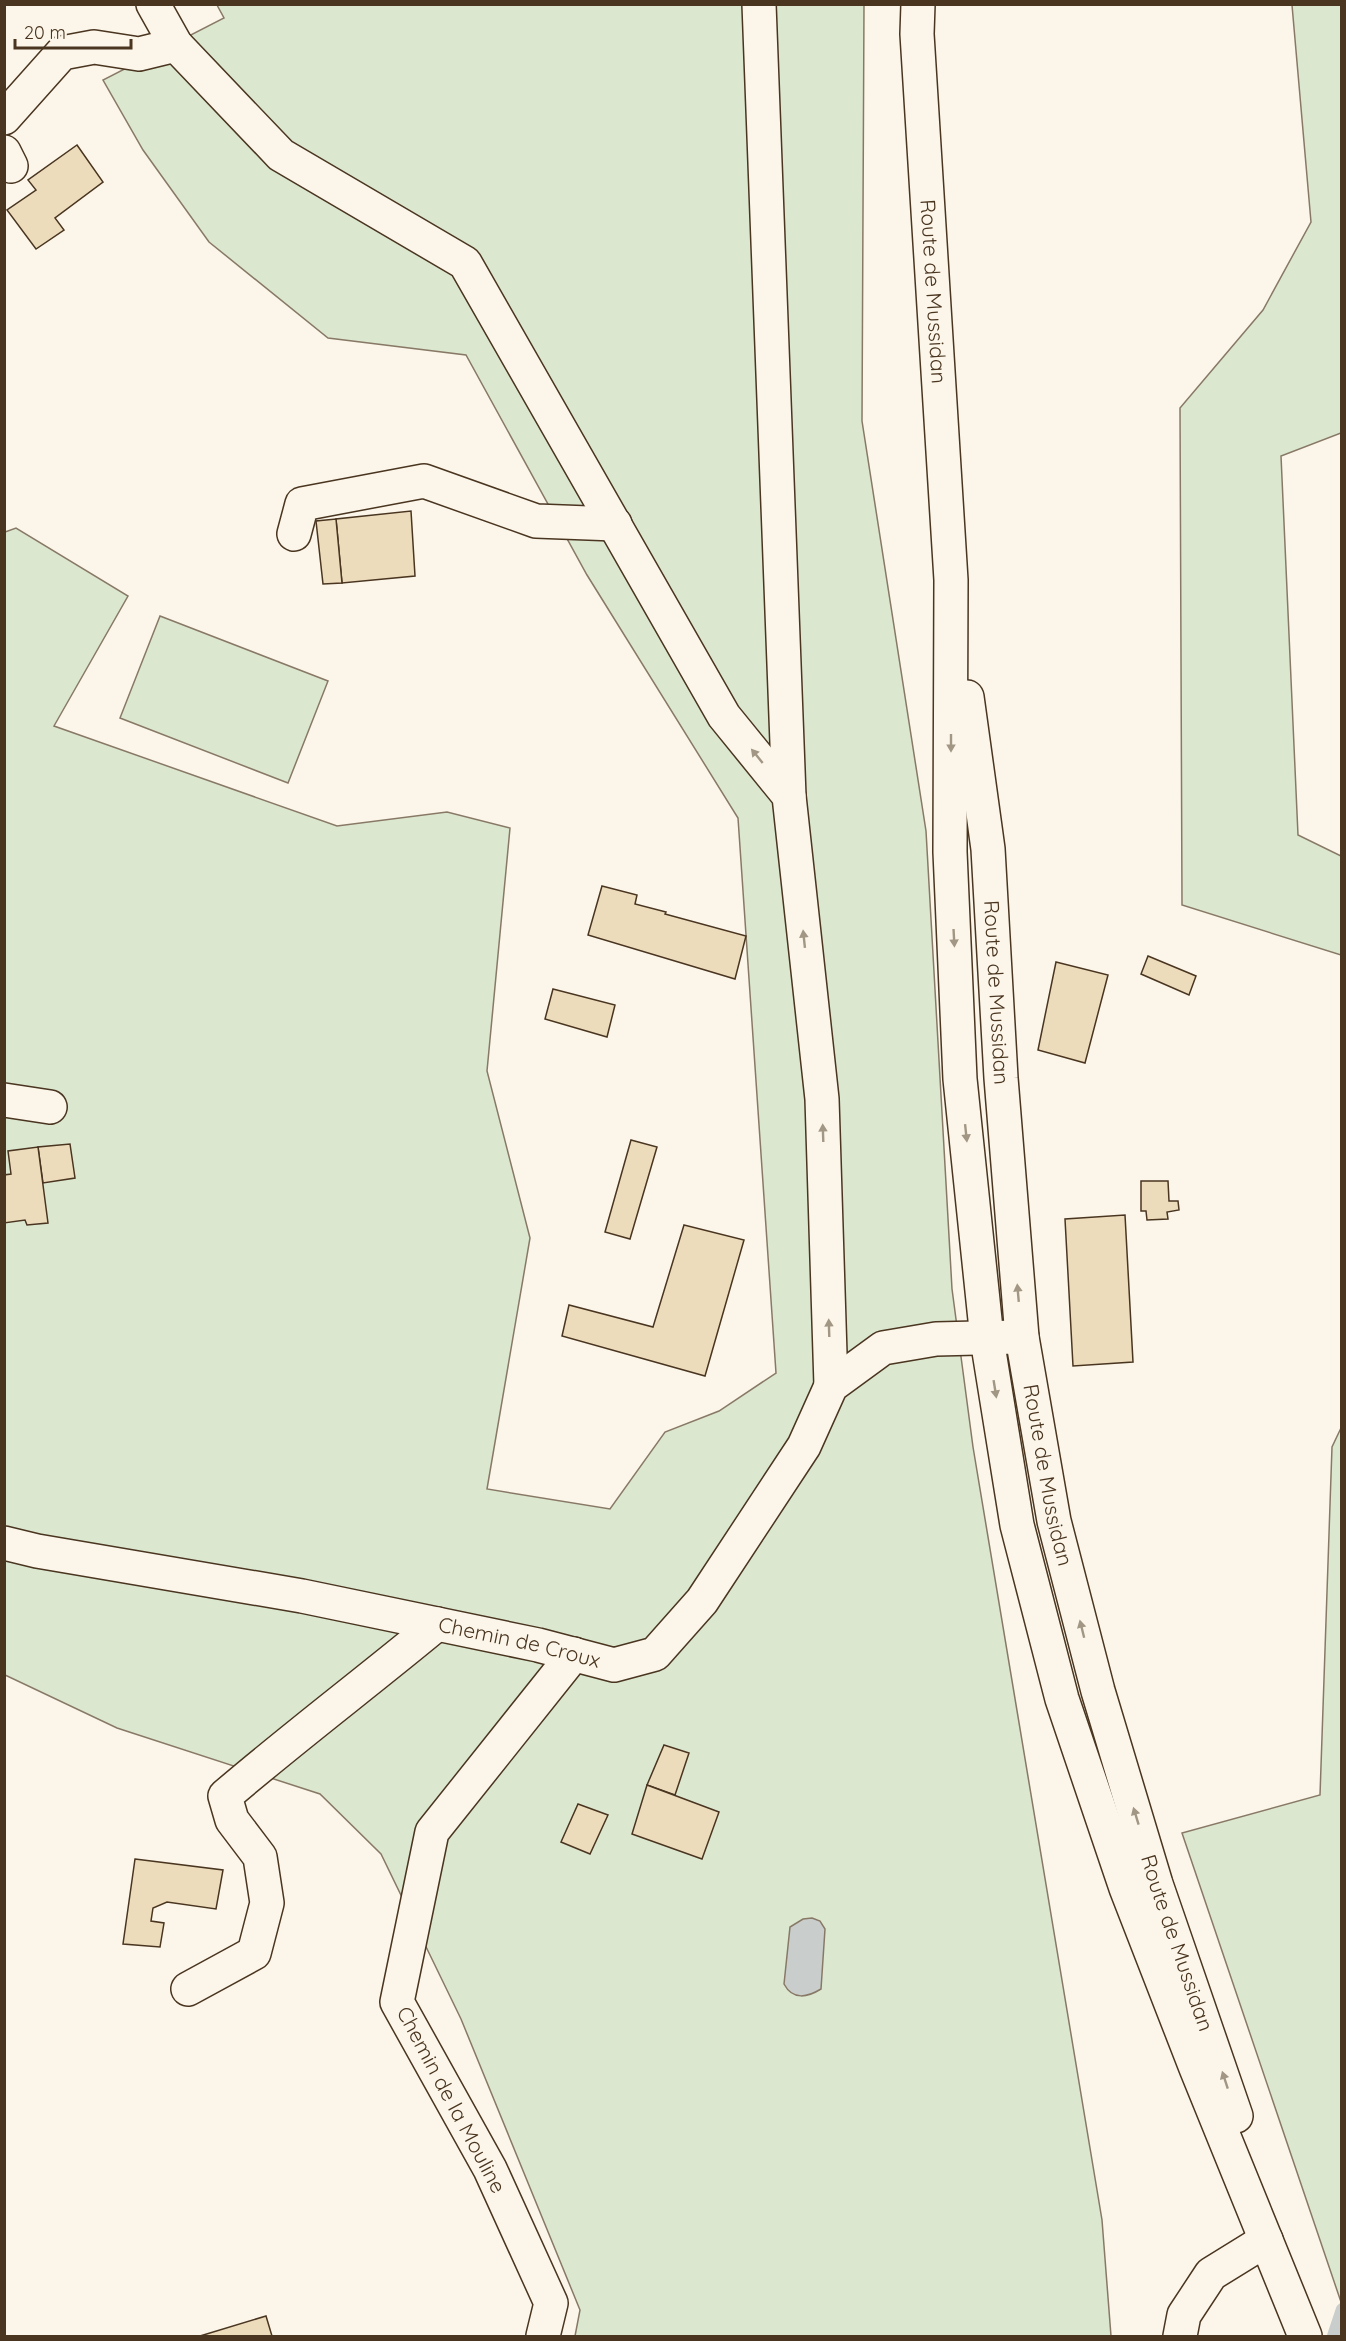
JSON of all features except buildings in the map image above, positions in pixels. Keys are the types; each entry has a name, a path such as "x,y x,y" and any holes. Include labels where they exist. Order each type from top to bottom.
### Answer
{"main road":[{"path":"153,4 176,45 281,155 465,263 724,716 789,796"},
{"path":"759,4 789,796 822,1100 831,1386"},
{"name":"Route de Mussidan","path":"918,4 917,34 951,580 950,852 960,1067 987,1339 1017,1525 1062,1699 1126,1888 1196,2068 1306,2337"},
{"path":"4,118 62,53 94,47 139,54 176,45"},
{"path":"294,534 302,504 424,481 536,521 615,524"},
{"name":"Route de Mussidan","path":"951,580 988,849 1001,1078 1022,1337 1054,1521 1098,1691 1156,1884 1219,2062 1306,2337"},
{"path":"4,1100 50,1107"},
{"name":"Chemin de Croux","path":"4,1543 37,1551 302,1596 574,1654 614,1665 655,1654 702,1601 804,1446 831,1386 883,1348 936,1339 1022,1337"},
{"path":"188,1989 254,1953 267,1903 260,1857 232,1820 225,1796 300,1732 436,1624"},
{"name":"Chemin de la Mouline","path":"543,2337 551,2303 490,2169 397,2002 432,1832 574,1654"},
{"path":"1180,2337 1184,2315 1210,2274 1266,2240"}],"green space":[{"path":"217,5 864,5 862,421 926,831 952,1289 973,1447 1102,2220 1111,2336 575,2336 580,2310 461,2019 381,1854 320,1794 117,1728 5,1675 5,532 16,528 128,596 54,726 337,826 447,812 510,828 487,1071 530,1238 487,1489 610,1509 665,1432 719,1411 776,1373 738,818 587,575 466,355 328,338 209,242 143,150 103,80 224,18"},
{"path":"1292,5 1341,5 1341,433 1281,456 1298,835 1341,856 1341,955 1182,905 1180,408 1263,310 1311,222"},
{"path":"160,616 328,681 288,783 120,718"},
{"path":"1341,1428 1341,2302 1182,1833 1320,1795 1332,1447"}],"shaded area":[{"path":"812,1918 820,1921 825,1929 821,1989 801,1996 792,1993 784,1984 790,1927 803,1919"}],"waterway":[{"path":"1333,2336 1342,2309"}]}
